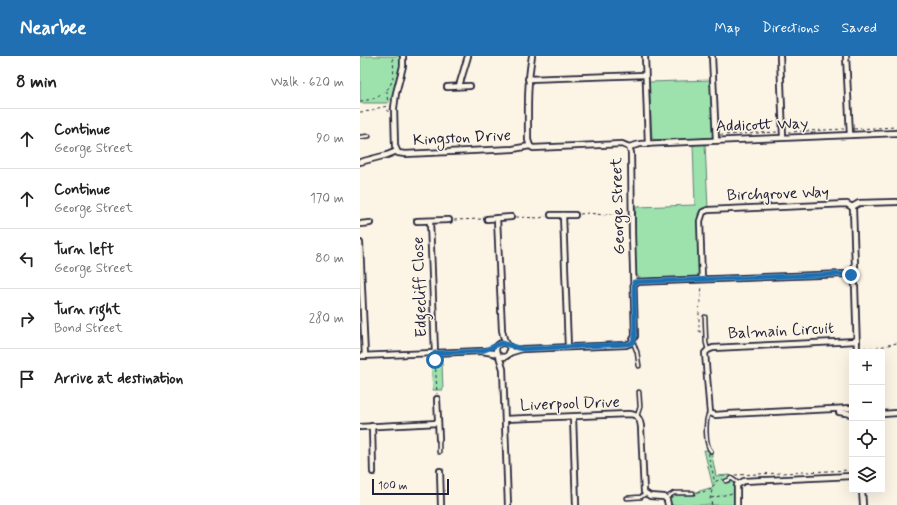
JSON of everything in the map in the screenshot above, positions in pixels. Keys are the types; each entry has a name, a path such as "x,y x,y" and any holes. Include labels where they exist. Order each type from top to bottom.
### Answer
{"street":[{"name":"Kingston Drive","path":"403,56 394,108 395,146 398,153 405,154 513,149 530,146"},
{"path":"459,86 468,56"},
{"path":"530,146 528,140 528,79 532,56"},
{"path":"645,56 648,144"},
{"path":"712,56 716,137"},
{"path":"780,56 783,135"},
{"path":"846,56 849,132"},
{"path":"528,79 645,75"},
{"path":"446,87 470,86"},
{"name":"Addicott Way","path":"629,147 716,137 849,132 897,133"},
{"name":"George Street","path":"530,146 533,148 622,144 629,147 632,153 632,219 636,331 633,342"},
{"path":"360,162 397,151"},
{"path":"852,207 859,204 897,202"},
{"name":"Birchgrove Way","path":"702,279 700,221 704,212 708,210 847,204 852,207 855,266 851,275"},
{"path":"551,215 575,214"},
{"path":"563,215 568,347"},
{"path":"487,219 511,217"},
{"path":"497,218 502,330 504,338 510,349 504,369 508,505"},
{"name":"Edgecliff Close","path":"417,221 449,220"},
{"name":"Edgecliff Close","path":"430,221 435,353"},
{"path":"360,224 370,223"},
{"path":"360,243 362,356 482,351 504,357 522,349"},
{"path":"634,282 851,275 854,279 857,349"},
{"path":"502,330 499,344 496,348 504,369"},
{"name":"Balmain Circuit","path":"710,413 705,353 708,350 713,348 857,341"},
{"path":"482,351 499,344 522,349 626,345 633,342"},
{"path":"437,399 438,438"},
{"path":"710,413 729,414 849,408"},
{"path":"830,410 849,413"},
{"path":"885,413 897,413"},
{"name":"Liverpool Drive","path":"505,419 628,414 637,416"},
{"path":"573,416 576,505"},
{"path":"637,416 641,427 643,487 645,494 650,496 662,496 666,498 668,505"},
{"path":"360,427 438,423"},
{"path":"372,426 373,472"},
{"path":"440,471 441,505"},
{"path":"737,505 736,488 738,483 748,480 849,476"},
{"path":"862,493 863,505"}],"lane":[{"path":"360,137 369,136"},
{"name":"Balmain Circuit","path":"705,317 705,332 708,350"},
{"path":"633,342 637,352 638,366"},
{"path":"637,416 640,407 639,392"},
{"name":"Balmain Circuit","path":"710,413 706,422 708,447 710,450"},
{"path":"438,438 439,452"},
{"path":"726,480 731,478 738,483"},
{"path":"666,498 674,493 693,493"},
{"path":"627,498 641,497 645,494"}],"path":[{"path":"360,101 372,100 386,91 393,80 394,74 392,56"},
{"path":"386,91 388,115"},
{"path":"360,112 372,111 388,106"},
{"path":"716,137 849,132 897,127"},
{"path":"575,214 589,213 603,215 625,212 625,219 632,219"},
{"path":"511,217 540,218 551,215"},
{"path":"449,220 487,219"},
{"path":"702,286 699,312 699,332 705,332"},
{"path":"864,348 875,348 897,343"},
{"path":"435,353 437,399"},
{"path":"710,450 709,462 714,478 713,487"},
{"path":"730,475 849,470"},
{"path":"712,505 710,498 716,481 726,480"},
{"path":"693,493 707,492 712,489"},
{"path":"710,498 736,492"}],"green space":[{"path":"360,56 402,56 396,86 388,103 360,103"},
{"path":"711,80 714,133 711,138 655,140 652,138 649,82"},
{"path":"705,143 708,208 700,210 698,214 700,271 695,277 642,280 636,273 634,235 636,207 695,205 693,144"},
{"path":"431,362 442,362 443,390 433,390"},
{"path":"704,450 711,451 716,476 730,475 735,484 736,505 668,505 666,498 674,493 693,493 713,487"}],"route":[{"path":"435,360 435,353 482,351 502,343 522,349 629,344 633,342 636,331 634,282 851,275"}]}
